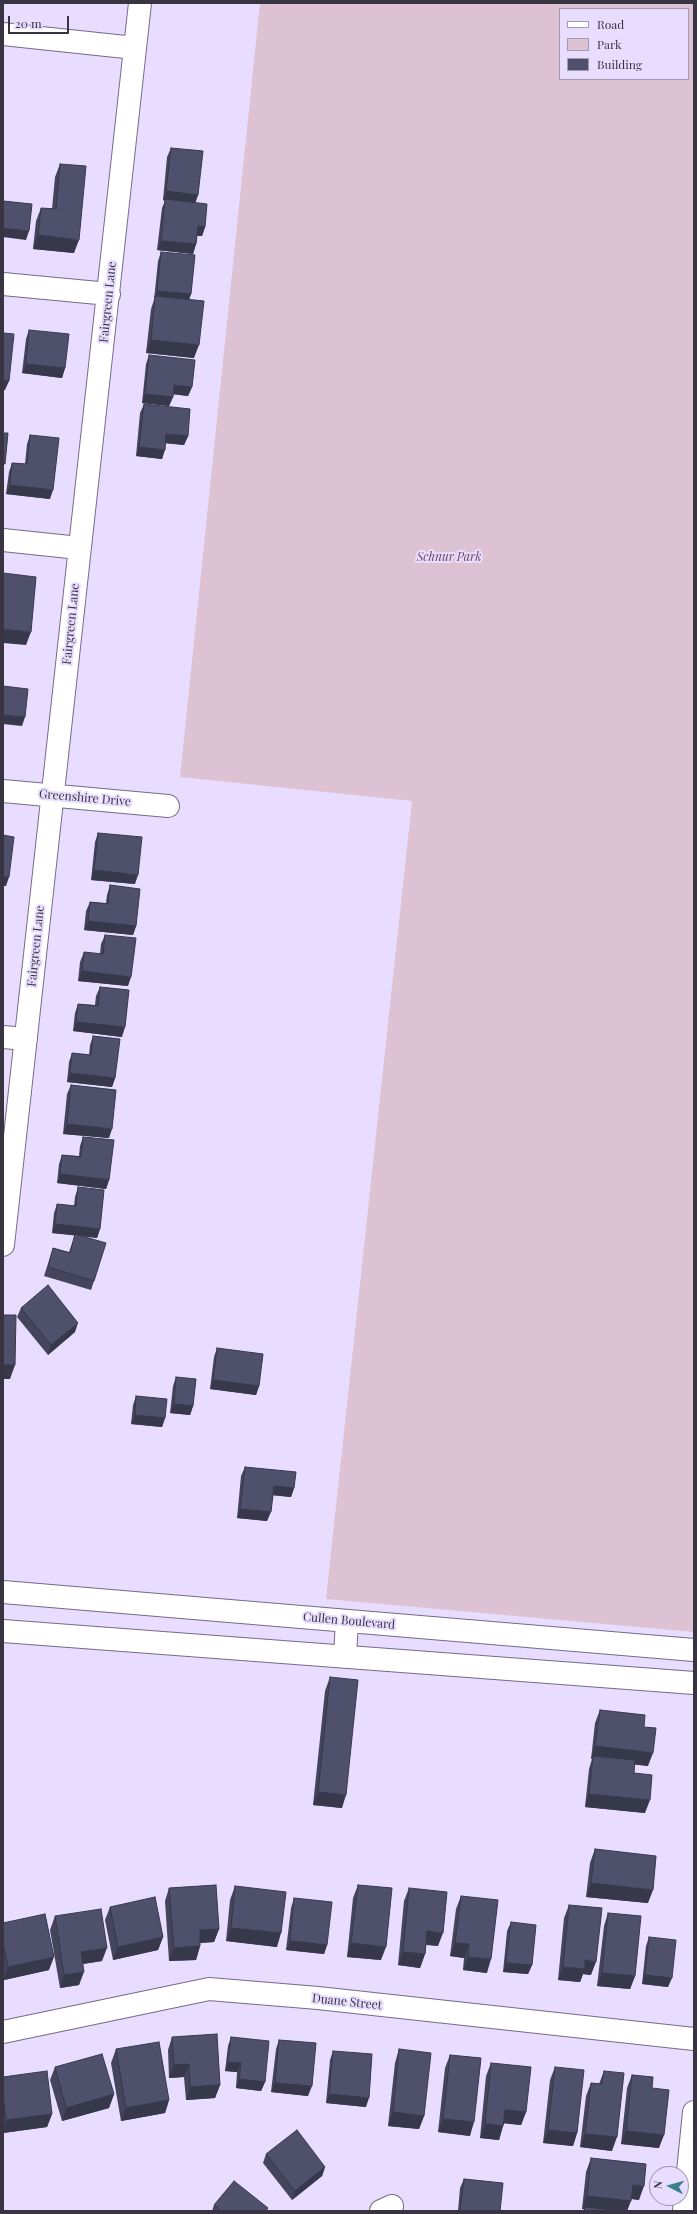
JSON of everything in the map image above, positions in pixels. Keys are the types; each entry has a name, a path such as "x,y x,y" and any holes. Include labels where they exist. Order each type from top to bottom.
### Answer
{"street":[{"name":"Fairgreen Lane","path":"3,1245 140,3"},
{"path":"3,34 135,48"},
{"path":"3,284 109,294"},
{"path":"3,540 79,548"},
{"name":"Greenshire Drive","path":"3,790 168,806"},
{"path":"3,1037 26,1039"},
{"name":"Cullen Boulevard","path":"3,1592 694,1650"},
{"path":"345,1656 347,1621"},
{"path":"3,1631 694,1683"},
{"name":"Duane Street","path":"3,2032 209,1989 326,1999 694,2039"},
{"path":"684,2211 694,2112"}],"green space":[{"name":"Schnur Park","path":"260,3 694,3 694,1632 326,1599 412,801 180,777"}],"building":[{"path":"171,148 203,151 198,195 166,191"},
{"path":"60,164 86,166 79,240 38,235 41,208 56,209"},
{"path":"165,199 207,204 205,227 198,226 196,244 161,241"},
{"path":"3,201 32,204 29,231 3,228"},
{"path":"161,252 195,255 191,294 157,291"},
{"path":"155,296 204,301 199,345 151,340"},
{"path":"29,330 69,334 65,368 26,364"},
{"path":"3,333 14,334 9,381 3,380"},
{"path":"149,355 195,360 192,387 174,385 173,397 145,394"},
{"path":"144,404 190,409 188,436 166,434 165,450 139,447"},
{"path":"3,433 8,433 5,464 3,464"},
{"path":"30,435 59,438 53,490 10,485 12,463 27,464"},
{"path":"3,573 36,577 31,632 3,629"},
{"path":"3,686 28,689 25,717 3,715"},
{"path":"98,833 142,837 138,875 94,870"},
{"path":"3,835 14,837 9,877 3,877"},
{"path":"110,885 140,889 136,926 88,921 90,902 108,904"},
{"path":"105,935 136,938 131,977 82,971 84,952 103,954"},
{"path":"100,987 129,990 125,1027 76,1022 78,1004 98,1006"},
{"path":"93,1036 120,1039 115,1078 70,1073 72,1053 91,1055"},
{"path":"71,1085 116,1090 112,1129 67,1124"},
{"path":"83,1137 114,1140 109,1180 60,1174 62,1155 81,1157"},
{"path":"78,1187 104,1190 100,1229 55,1224 57,1204 76,1206"},
{"path":"75,1234 106,1243 94,1281 48,1267 53,1248 70,1253"},
{"path":"48,1285 78,1323 51,1345 21,1308"},
{"path":"3,1315 16,1315 15,1365 3,1365"},
{"path":"217,1348 263,1354 259,1386 213,1380"},
{"path":"176,1377 196,1379 193,1406 174,1404"},
{"path":"136,1396 167,1399 165,1418 135,1415"},
{"path":"245,1467 296,1472 294,1488 274,1486 271,1512 240,1509"},
{"path":"330,1677 358,1680 346,1795 318,1792"},
{"path":"600,1710 645,1715 644,1727 656,1728 653,1753 595,1746"},
{"path":"593,1756 635,1760 634,1773 652,1775 650,1800 589,1794"},
{"path":"595,1849 656,1856 653,1890 591,1883"},
{"path":"216,1885 219,1929 200,1930 200,1946 174,1948 169,1888"},
{"path":"358,1885 392,1888 386,1947 351,1943"},
{"path":"235,1886 286,1892 281,1933 231,1928"},
{"path":"409,1888 447,1892 443,1933 427,1931 425,1954 403,1952"},
{"path":"461,1896 498,1900 491,1959 468,1957 469,1944 455,1943"},
{"path":"155,1897 163,1937 118,1947 110,1907"},
{"path":"294,1898 332,1902 327,1945 290,1941"},
{"path":"569,1905 602,1908 596,1962 585,1960 585,1969 563,1967"},
{"path":"101,1909 107,1948 81,1952 84,1972 64,1975 55,1916"},
{"path":"608,1913 641,1916 635,1976 602,1973"},
{"path":"45,1914 54,1957 8,1967 3,1942 3,1923"},
{"path":"511,1922 536,1925 532,1965 506,1963"},
{"path":"649,1937 676,1940 672,1978 645,1975"},
{"path":"217,2034 220,2085 190,2087 189,2064 174,2065 172,2037"},
{"path":"231,2037 269,2041 265,2082 239,2079 241,2063 228,2062"},
{"path":"279,2040 316,2043 312,2086 275,2083"},
{"path":"159,2042 169,2100 126,2108 116,2049"},
{"path":"399,2049 431,2053 424,2116 393,2112"},
{"path":"333,2051 372,2054 369,2098 329,2094"},
{"path":"102,2054 114,2094 66,2108 55,2067"},
{"path":"450,2055 481,2058 474,2122 443,2119"},
{"path":"491,2063 531,2067 526,2112 505,2110 503,2126 485,2124"},
{"path":"555,2067 584,2070 577,2133 548,2130"},
{"path":"47,2071 52,2114 6,2120 3,2077"},
{"path":"604,2071 624,2073 617,2137 585,2134 591,2083 602,2084"},
{"path":"632,2075 653,2077 652,2088 669,2090 664,2135 626,2131"},
{"path":"297,2130 325,2167 295,2191 266,2154"},
{"path":"591,2158 646,2164 644,2186 633,2185 631,2201 587,2196"},
{"path":"464,2179 503,2183 500,2211 460,2211"},
{"path":"234,2181 268,2208 266,2211 221,2211 214,2205"},
{"path":"585,2207 623,2211 584,2211"}]}
